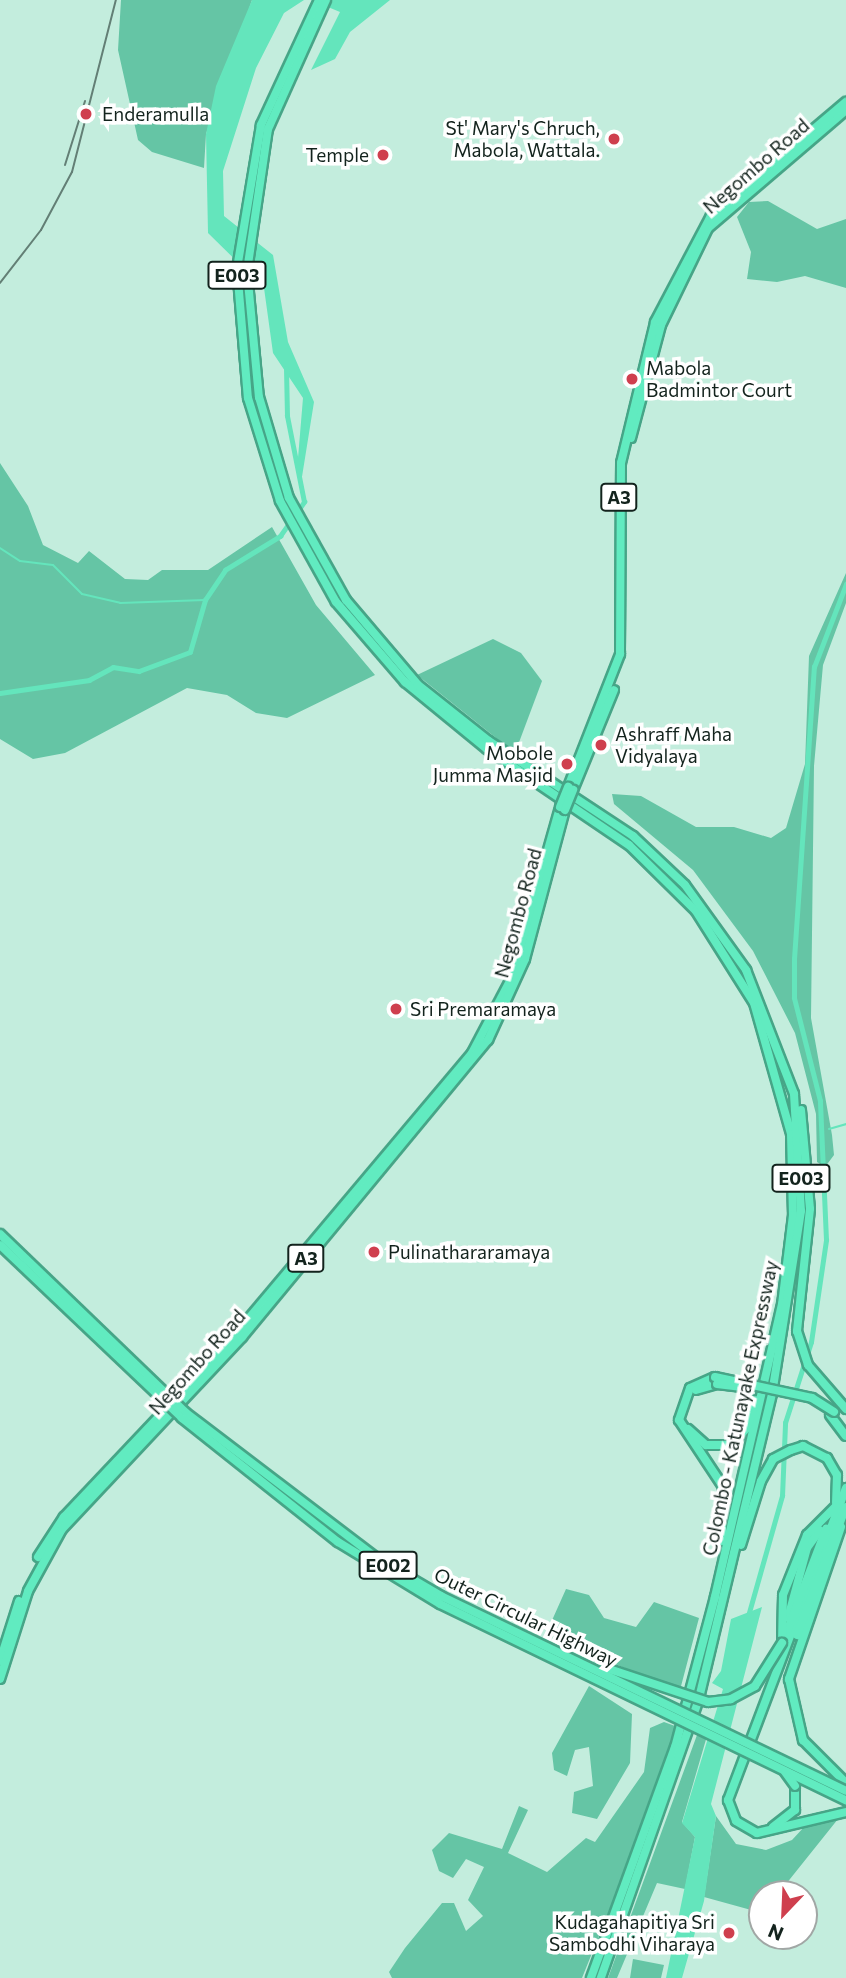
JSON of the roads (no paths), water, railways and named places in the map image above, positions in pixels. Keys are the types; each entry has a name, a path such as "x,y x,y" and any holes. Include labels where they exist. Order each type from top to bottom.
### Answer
{"highway":[{"name":"Colombo - Katunayake Expressway","path":"319,0 261,125 237,268 248,398 280,501 356,627 405,682 487,749 629,845 681,893 717,939 754,1003 786,1097 793,1215 782,1304 707,1626 647,1833 591,1978"},
{"name":"Colombo - Katunayake Expressway","path":"327,0 268,129 247,271 259,397 289,498 310,552 373,634 435,700 633,836 685,885 746,970 794,1094 801,1159 798,1247 721,1608 676,1774 601,1978"},
{"name":"Negombo Road","path":"570,788 620,654 621,463 655,322 711,216 846,102"},
{"name":"Negombo Road","path":"0,1679 28,1591 57,1535 225,1352 488,1040 526,959 562,808 625,655 626,465 660,325 708,229 846,110"},
{"path":"794,1094 809,1186 797,1315 802,1353 808,1365 846,1409"},
{"name":"Outer Circular Highway","path":"0,1234 186,1412 315,1517 441,1596 846,1791"},
{"name":"Outer Circular Highway","path":"0,1245 181,1418 338,1542 451,1609 720,1736 846,1800"},
{"path":"716,1381 693,1392 684,1420 691,1434 721,1448 747,1428 782,1304"},
{"name":"Negombo Road","path":"0,1661 29,1577 52,1532 225,1352"},
{"path":"707,1626 726,1496 711,1465 686,1436 679,1410 690,1388 716,1381 812,1398 846,1426"},
{"path":"832,1414 846,1436"},
{"path":"721,1608 761,1481 776,1458 791,1450 813,1449 834,1466 828,1522 796,1638 789,1679 793,1713 810,1750 846,1783"},
{"path":"796,1638 846,1488"},
{"path":"796,1638 846,1500"},
{"path":"720,1736 782,1771 795,1786 794,1810 779,1826 749,1825 732,1802 734,1782 796,1638 845,1512"},
{"path":"845,1512 796,1638 728,1790 730,1810 745,1828 782,1830 818,1814 846,1812"},
{"path":"788,1620 828,1522"},
{"path":"782,1643 807,1548 828,1522"},
{"path":"564,1653 708,1702 746,1694 782,1643 828,1522"},
{"path":"782,1643 784,1602 806,1545 828,1522"}],"waterway":[{"path":"0,693 89,680 113,667 139,671 190,652 205,600 225,570 280,536 304,502 287,416 286,369"},
{"path":"0,548 20,561 53,565 82,594 120,603 205,600"},
{"path":"748,1616 782,1496 785,1423 811,1342 826,1240 820,1101 794,998 794,959 814,667 846,584"},
{"path":"829,1129 846,1124"}],"railway":[{"path":"0,283 41,230 72,172 116,0"},
{"path":"65,165 85,101"}],"place":[{"name":"Enderamulla","path":"86,114"},
{"name":"St' Mary's Chruch, Mabola, Wattala.","path":"614,139"},
{"name":"Temple","path":"383,155"},
{"name":"Mabola Badmintor Court","path":"632,379"},
{"name":"Ashraff Maha Vidyalaya","path":"601,745"},
{"name":"Mobole Jumma Masjid","path":"567,764"},
{"name":"Sri Premaramaya","path":"396,1009"},
{"name":"Pulinathararamaya","path":"374,1252"},
{"name":"Kudagahapitiya Sri Sambodhi Viharaya","path":"729,1933"}]}
